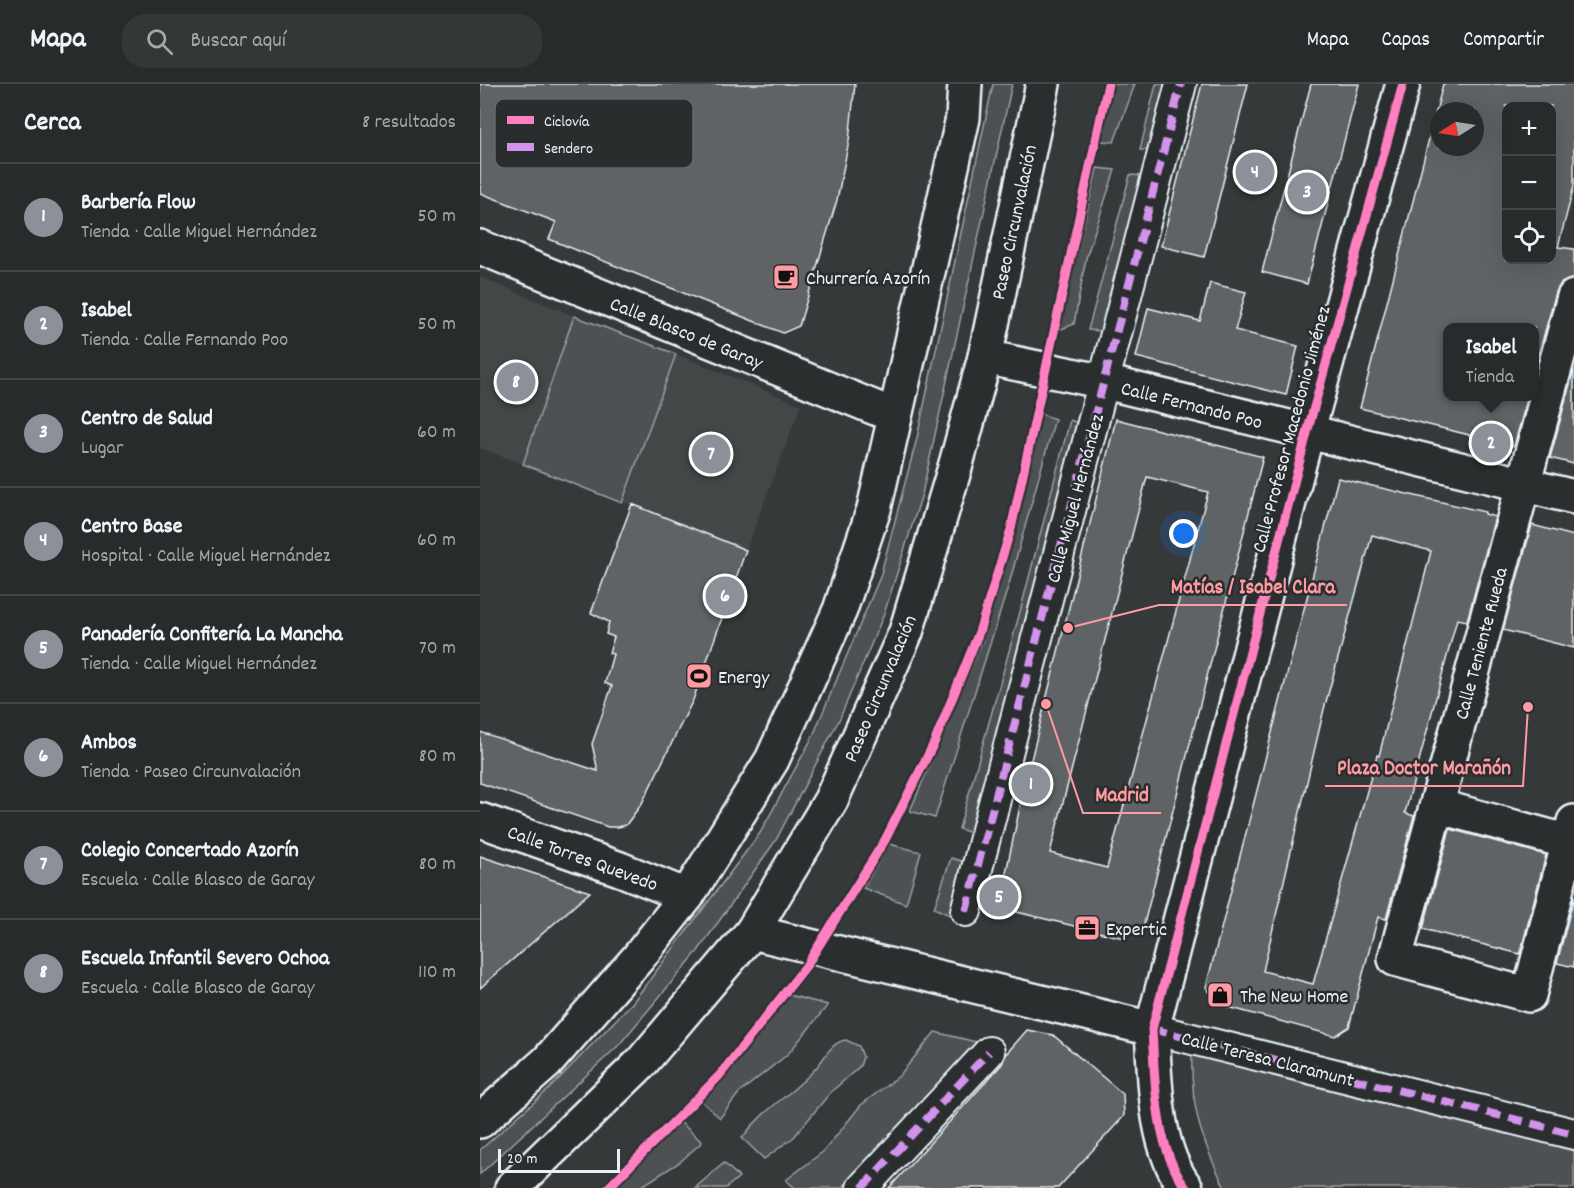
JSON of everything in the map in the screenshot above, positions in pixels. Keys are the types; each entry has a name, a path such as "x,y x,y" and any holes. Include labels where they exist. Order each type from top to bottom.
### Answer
{"street":[{"path":"480,1121 547,1062 638,958 687,896 772,760 840,610 874,509 963,118 965,84"},
{"name":"Paseo Circunvalación","path":"512,1188 641,1063 752,932 831,800 906,632 956,464 985,357 1043,84"},
{"name":"Calle Miguel Hernández","path":"966,911 1181,84"},
{"name":"Calle Profesor Macedonio Jiménez","path":"1182,1187 1157,1111 1152,1029 1307,433 1403,84"},
{"name":"Calle Blasco de Garay","path":"480,248 895,416"},
{"name":"Calle Teniente Rueda","path":"1572,832 1529,995 1395,959 1574,297"},
{"name":"Calle Fernando Poo","path":"985,357 1105,382 1307,433 1574,496"},
{"path":"1437,806 1572,832"},
{"name":"Calle Torres Quevedo","path":"480,820 620,869 687,896"},
{"name":"Calle Teresa Claramunt","path":"752,932 1574,1134"},
{"path":"862,1188 988,1052"}],"shaded area":[{"path":"993,84 1012,84 922,494 884,614 840,718 776,840 698,951 618,1046 480,1174 480,1150 549,1089 633,1002 760,833 812,738 880,577 917,438"},
{"path":"1112,84 1135,84 1114,142 1100,141"},
{"path":"1156,84 1169,84 1151,150 1140,150"},
{"path":"1097,168 1115,170 1086,258 1074,324 1059,330"},
{"path":"1130,175 1144,176 1101,331 1088,330"},
{"path":"480,277 574,316 523,464 480,448"},
{"path":"574,316 676,354 622,503 523,464"},
{"path":"676,354 801,405 746,550 632,504 622,503"},
{"path":"1041,414 1055,419 1009,584 935,818 910,811 982,642"},
{"path":"1070,420 1083,425 972,833 959,829 1020,612"},
{"path":"889,844 921,852 906,904 863,888"},
{"path":"951,858 968,863 952,916 934,908"},
{"path":"785,994 828,1005 788,1054 739,1093 720,1118 698,1098 741,1051"},
{"path":"935,1032 976,1042 842,1188 795,1188 786,1180 824,1151 861,1105 899,1076"},
{"path":"846,1040 859,1046 863,1057 860,1066 830,1093 794,1137 764,1159 742,1138 760,1118 816,1068 832,1047"},
{"path":"1192,1047 1574,1132 1574,1188 1225,1188 1198,1119 1193,1086"},
{"path":"678,1120 702,1142 680,1162 639,1188 608,1188"},
{"path":"724,1163 739,1177 726,1188 695,1188"}],"building":[{"path":"480,84 855,84 849,141 837,200 799,326 783,333 549,239 556,222 480,193"},
{"path":"1202,84 1248,84 1204,257 1161,246"},
{"path":"1311,84 1359,84 1307,284 1262,272"},
{"path":"1443,84 1574,84 1574,186 1558,247 1574,249 1574,279 1561,283 1556,292 1539,353 1539,323 1443,323 1443,401 1527,401 1514,446 1360,408 1430,135 1430,156 1484,156 1484,102 1438,102"},
{"path":"1210,283 1246,292 1235,330 1298,346 1286,395 1136,357 1148,308 1200,321"},
{"path":"1574,369 1574,464 1550,458"},
{"path":"1116,419 1263,457 1144,924 1123,938 1017,912 1003,887 1023,792","holes":["1147,477 1208,492 1107,868 1050,853"]},
{"path":"1338,478 1485,512 1495,517 1467,621 1457,619 1405,813 1414,816 1386,919 1378,917 1349,1027 1335,1036 1217,1004 1206,987","holes":["1372,535 1431,551 1379,756 1377,755 1313,984 1263,971 1324,709"]},
{"path":"632,504 746,550 693,700 642,803 626,825 608,827 480,783 480,732 598,771 592,744 612,686 605,683 613,654 609,653 614,637 606,634 609,622 591,613"},
{"path":"1532,525 1574,536 1574,648 1503,630"},
{"path":"1450,829 1546,855 1520,954 1423,929"},
{"path":"480,856 590,892 480,988"},
{"path":"1574,896 1574,967 1557,963"},
{"path":"1027,1030 1053,1035 1123,1094 1124,1116 1058,1188 889,1188 1002,1064 1006,1054"}],"marked path":[{"path":"966,911 1181,84"},
{"path":"1152,1029 1574,1134"},
{"path":"862,1188 989,1052"}],"cycle path":[{"path":"608,1188 719,1076 806,966 885,840 935,741 979,632 1011,529 1108,84"},
{"path":"1186,1188 1175,1171 1162,1132 1158,1112 1152,1029 1307,433 1403,84"}],"place":[{"name":"Centro Base","path":"1255,172"},
{"name":"Centro de Salud","path":"1307,192"},
{"name":"Churrería Azorín","path":"786,277"},
{"name":"Escuela Infantil Severo Ochoa","path":"516,382"},
{"name":"Isabel","path":"1491,443"},
{"name":"Colegio Concertado Azorín","path":"711,454"},
{"name":"Ambos","path":"725,596"},
{"name":"Matías / Isabel Clara","path":"1068,628"},
{"name":"Energy","path":"699,676"},
{"name":"Madrid","path":"1046,704"},
{"name":"Plaza Doctor Marañón","path":"1528,707"},
{"name":"Barbería Flow","path":"1031,784"},
{"name":"Panadería Confitería La Mancha","path":"999,897"},
{"name":"Expertic","path":"1087,928"},
{"name":"The New Home","path":"1220,995"}]}
